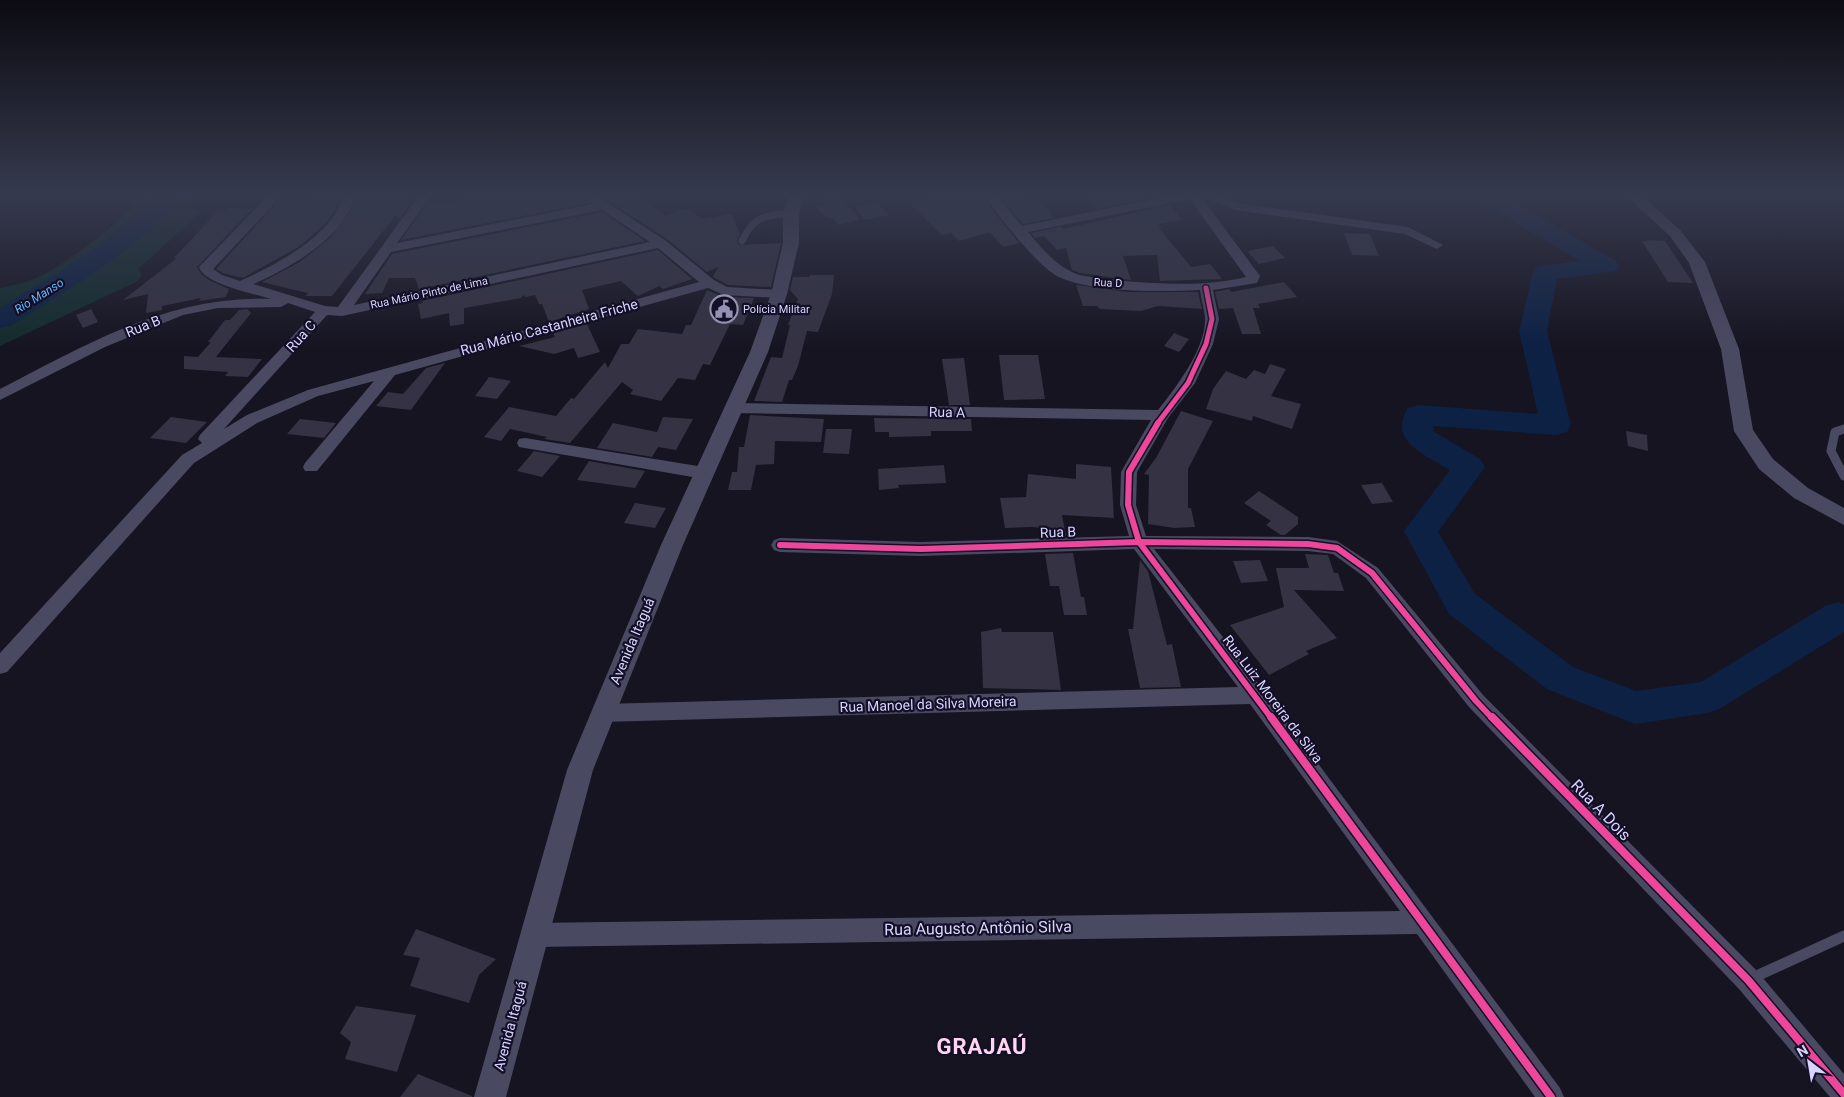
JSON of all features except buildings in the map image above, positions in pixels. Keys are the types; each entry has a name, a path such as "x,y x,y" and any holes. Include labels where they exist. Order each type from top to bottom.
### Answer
{"street":[{"name":"Rua Mário Pinto de Lima","path":"227,245 206,267 210,275 243,284 298,304 342,312 654,245"},
{"path":"243,284 287,264 313,245"},
{"path":"342,312 391,245"},
{"path":"388,249 407,245"},
{"path":"661,245 708,283 724,291 779,294"},
{"name":"Avenida Itaguá","path":"490,1097 580,770 704,473 759,352 779,294 790,245"},
{"name":"Rua D","path":"1035,245 1064,275 1087,282 1206,288 1246,283 1252,280 1253,276 1229,245"},
{"path":"1685,245 1697,262 1730,349 1744,431 1766,464 1801,493 1844,517"},
{"name":"Rua Mário Castanheira Friche","path":"0,666 188,459 219,438 283,405 313,393 708,283"},
{"name":"Rua Luiz Moreira da Silva","path":"1206,288 1212,319 1206,344 1188,383 1162,415 1129,472 1128,505 1139,542 1255,695 1551,1097"},
{"name":"Rua B","path":"0,395 100,344 179,312 250,302 298,304"},
{"name":"Rua C","path":"188,459 324,310"},
{"path":"311,466 390,370"},
{"name":"Rua A","path":"732,408 1162,415"},
{"path":"525,443 704,473"},
{"name":"Rua B","path":"780,545 921,549 1139,542 1308,544 1337,548"},
{"name":"Rua A Dois","path":"1337,548 1372,573 1476,701 1748,980 1844,1094"},
{"name":"Rua Manoel da Silva Moreira","path":"602,714 1255,695"},
{"name":"Rua Augusto Antônio Silva","path":"535,935 1422,922"}],"lane":[{"path":"1844,429 1836,432 1831,451 1844,476"},
{"path":"1748,980 1844,936"}],"green space":[{"path":"87,245 164,245 138,269 142,274 138,281 0,346 0,288 34,279 47,273"}],"waterway":[{"name":"Rio Manso","path":"0,320 81,269 114,245"},
{"path":"1571,245 1607,266 1546,272 1533,331 1556,425 1419,415 1418,436 1469,467 1421,531 1462,604 1560,678 1635,708 1708,697 1838,616 1844,618"}],"cycle path":[{"path":"1206,288 1212,319 1206,344 1188,383 1162,415 1129,472 1128,505 1139,542 1230,661 1551,1097"},
{"path":"780,545 921,549 1139,542 1308,544 1337,548 1372,573 1476,701 1748,980 1844,1094"}],"place":[{"name":"Polícia Militar","path":"724,309"}],"district":[{"name":"GRAJAÚ","path":"982,1046"}]}
